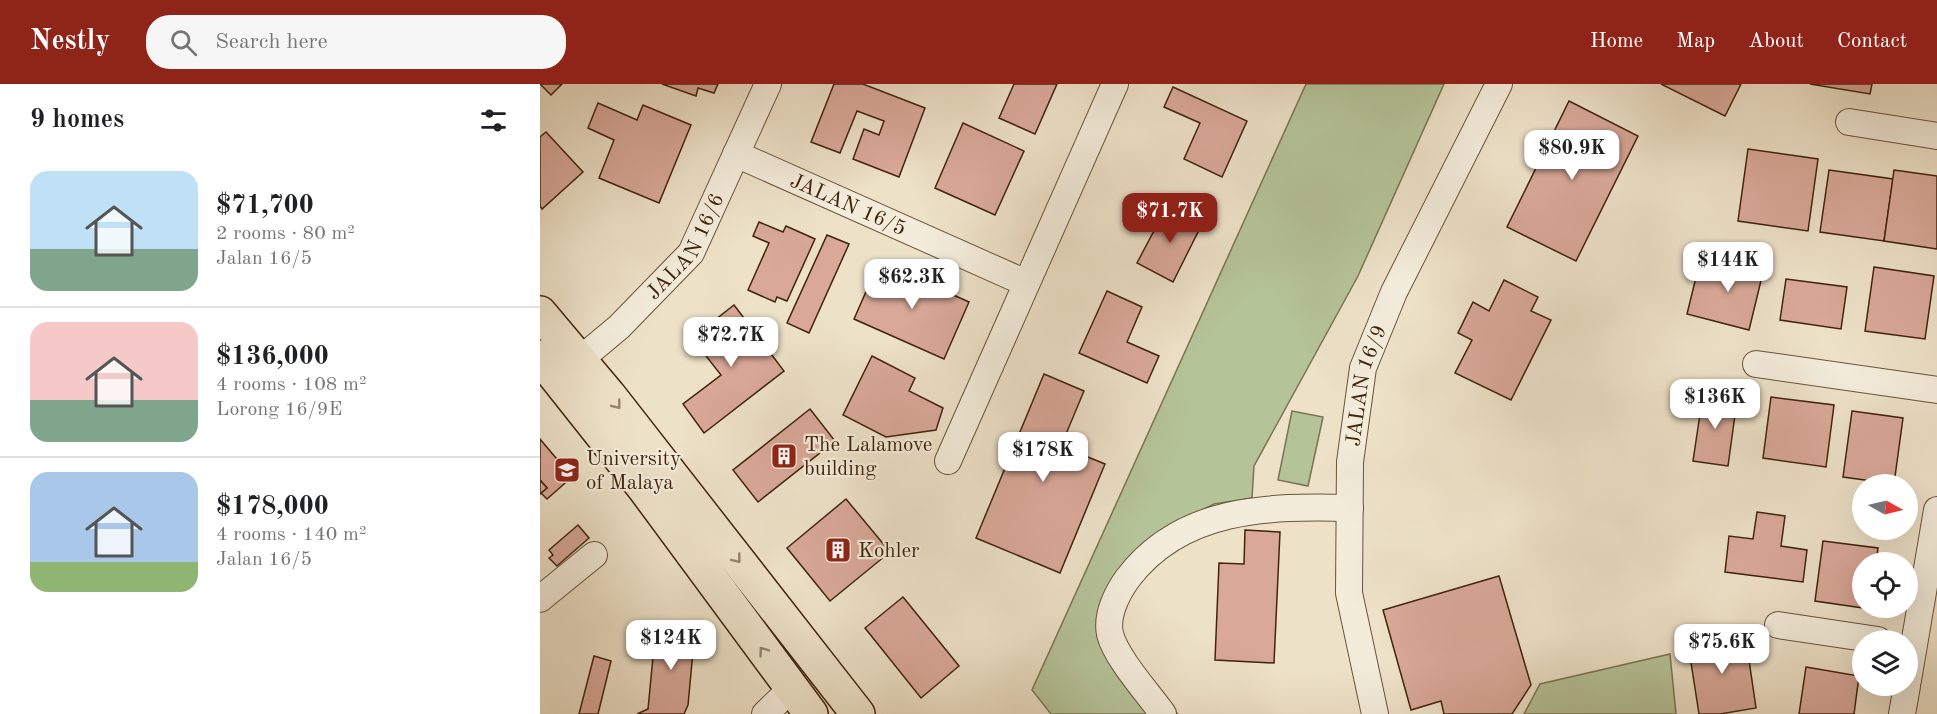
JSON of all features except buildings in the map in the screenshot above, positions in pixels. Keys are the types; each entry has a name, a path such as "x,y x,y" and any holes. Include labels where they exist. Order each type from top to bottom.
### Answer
{"main road":[{"path":"540,313 559,365 644,488 811,714"},
{"path":"559,365 858,714"}],"street":[{"name":"JALAN 16/6","path":"559,365 620,327 691,253 768,84"},
{"path":"948,460 1114,84"},
{"name":"JALAN 16/9","path":"1375,714 1349,593 1350,462 1363,368 1394,292 1499,84"},
{"path":"1850,122 1937,136"},
{"name":"JALAN 16/5","path":"736,154 1026,283"},
{"path":"1756,364 1937,390"},
{"path":"1163,714 1115,647 1110,634 1109,621 1113,607 1122,587 1137,567 1190,528 1217,517 1242,511 1288,507 1350,508"},
{"path":"1914,630 1937,510"},
{"path":"540,598 594,555"},
{"path":"1778,625 1852,636"},
{"path":"765,714 791,689"},
{"path":"1902,714 1905,696"}],"green space":[{"path":"1306,84 1444,84 1358,276 1254,466 1252,498 1214,504 1180,521 1126,566 1109,658 1178,714 1051,714 1032,690"},
{"path":"1292,411 1323,417 1308,486 1278,480"},
{"path":"1670,654 1676,714 1524,714 1540,684"}],"place":[{"name":"The Lalamove building","path":"784,456"},
{"name":"University of Malaya","path":"567,470"},
{"name":"Kohler","path":"838,550"}]}
